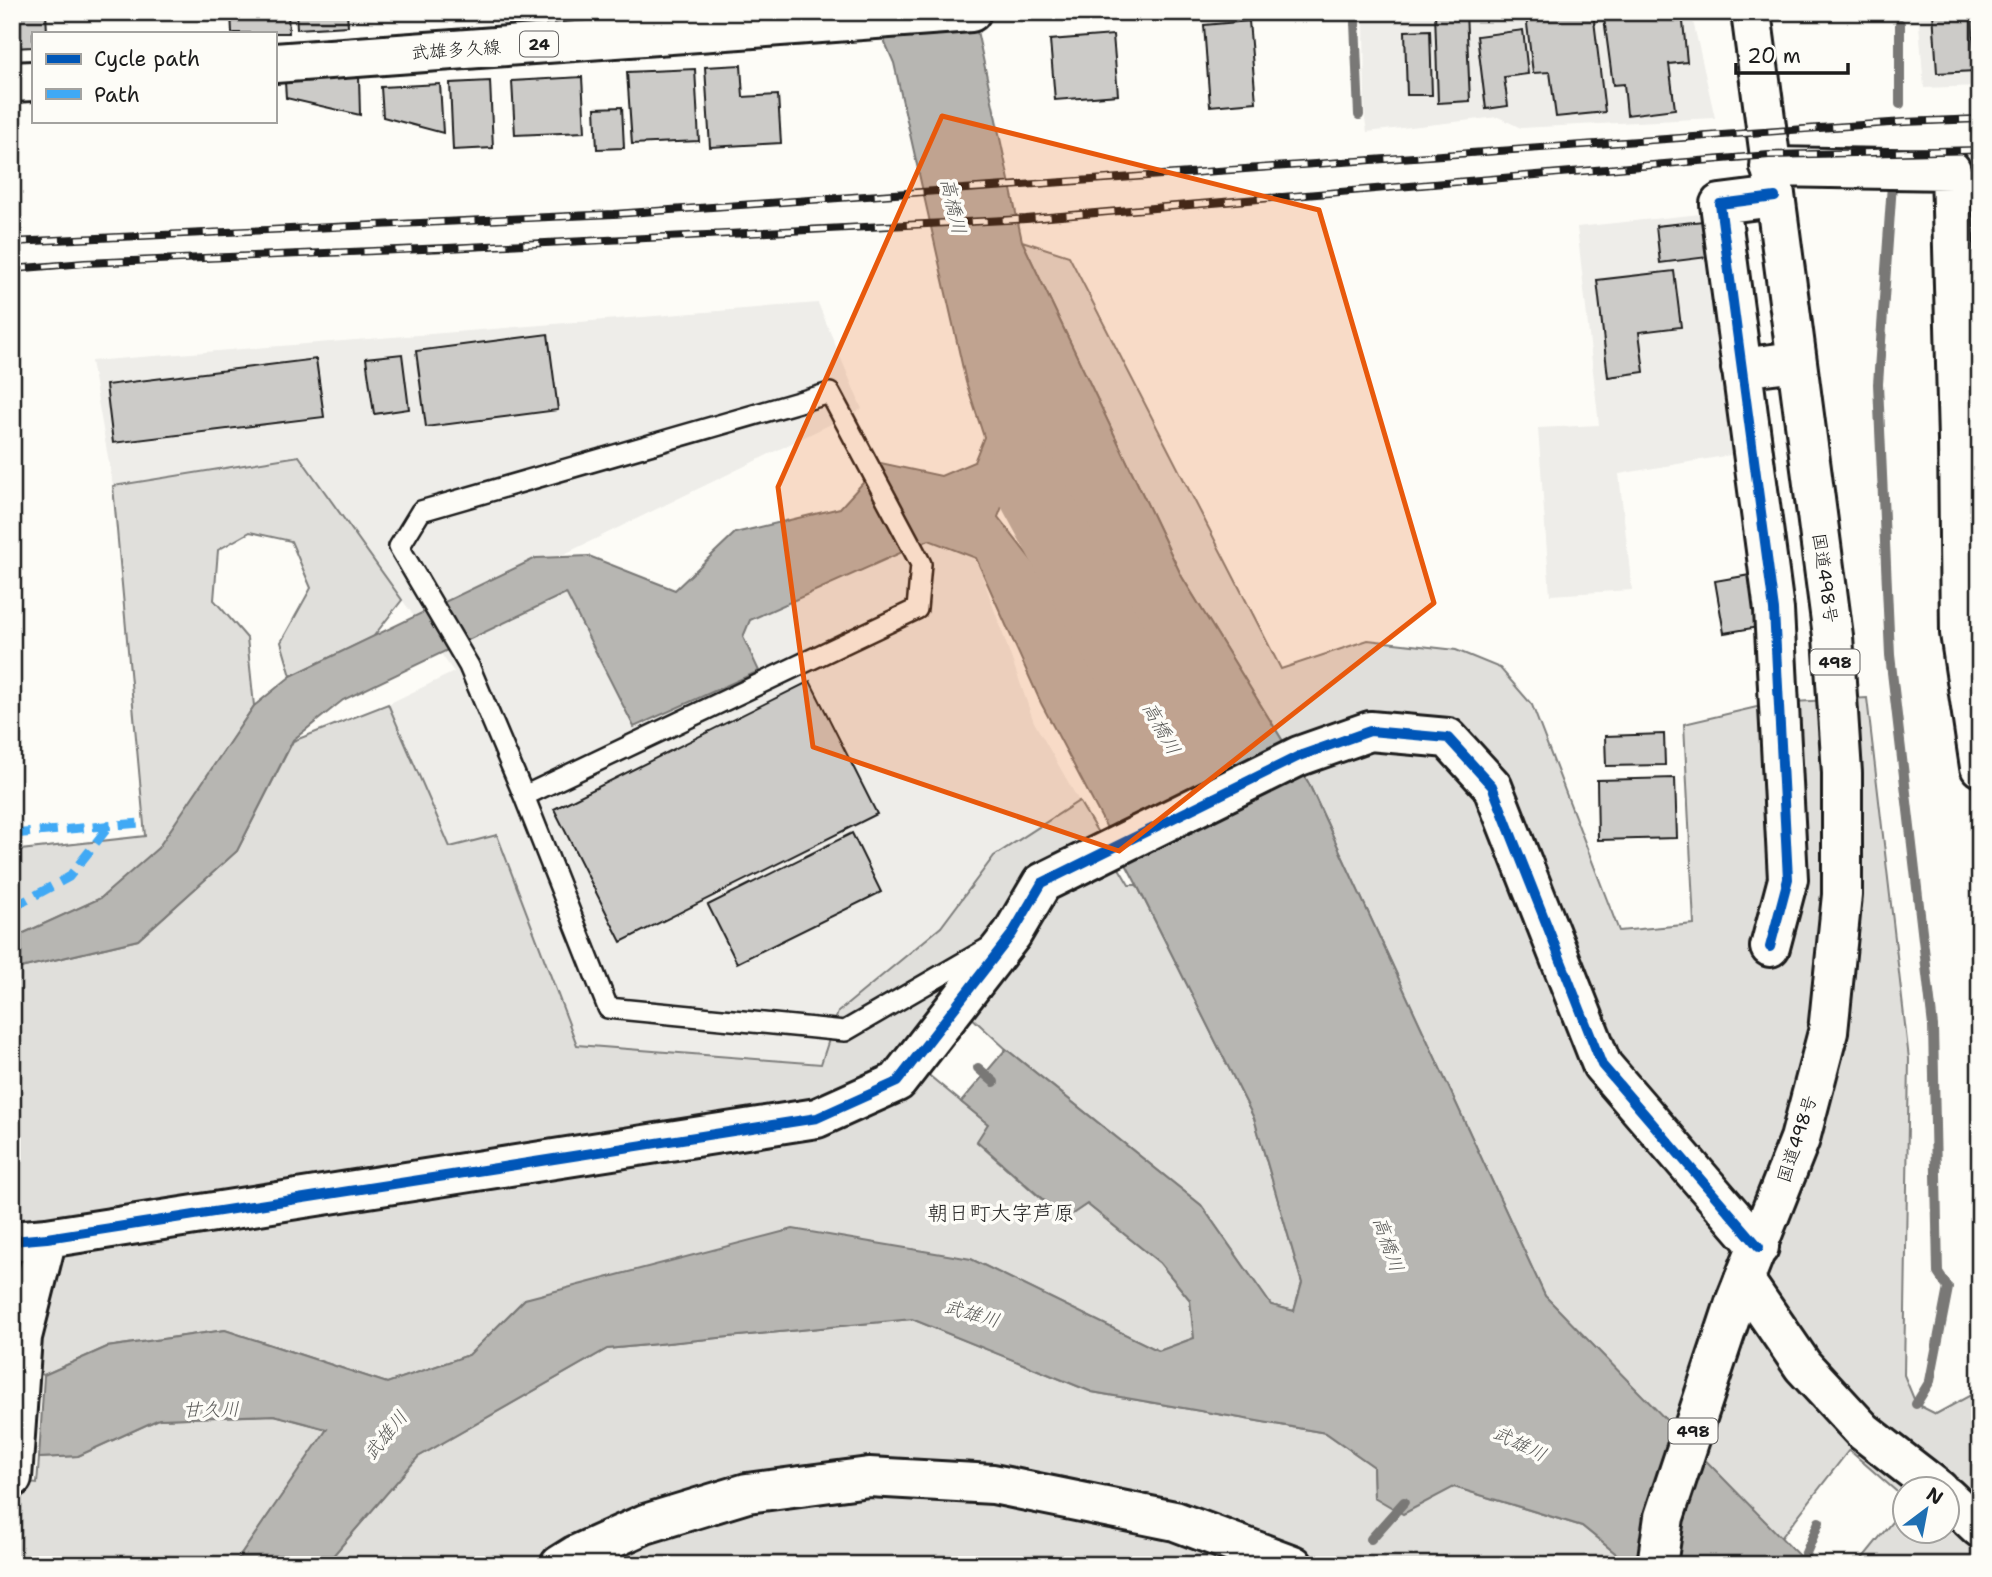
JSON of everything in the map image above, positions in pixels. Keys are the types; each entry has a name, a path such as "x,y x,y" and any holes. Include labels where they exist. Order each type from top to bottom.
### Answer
{"main road":[{"name":"24","path":"782,22 971,12"},
{"name":"国道498号","path":"1746,1275 1800,1139 1828,1032 1842,895 1842,773 1833,636 1751,12"},
{"name":"武雄多久線","path":"276,64 782,22"},
{"path":"12,82 32,81"},
{"path":"1770,947 1788,879 1773,610 1720,204 1773,182 1852,170 1951,170 1969,441 1959,633 1980,767"},
{"path":"1741,368 1796,361"},
{"path":"12,1478 29,1240 817,1118 897,1082 1012,934 1042,883 1299,756 1370,731 1448,738 1492,786 1602,1065 1746,1275 1803,1366 1863,1432 1922,1476"},
{"name":"498","path":"1657,1565 1664,1517 1746,1275"},
{"path":"560,1565 645,1524 747,1493 869,1477 993,1484 1175,1521 1293,1565"},
{"path":"1960,1509 1980,1528"}],"lane":[{"path":"524,796 916,609 921,564 830,393 421,511 399,547 469,666 608,1008 845,1031 1012,934"}],"highlighted area":[{"path":"942,116 1319,210 1434,603 1119,851 813,747 778,487"}],"shaded area":[{"path":"1364,12 1691,12 1715,118 1521,128 1498,117 1367,132"},
{"path":"1918,12 1980,12 1980,86 1924,88"},
{"path":"1710,213 1742,453 1619,474 1632,590 1550,595 1538,428 1599,425 1577,227"},
{"path":"1022,241 1069,256 1281,669 1368,640 1456,650 1500,668 1532,705 1619,931 1694,924 1684,724 1774,703 1867,698 1909,1059 1904,1375 1916,1404 1936,1414 1978,1391 1980,1394 1980,1565 1857,1565 1890,1524 1890,1546 1960,1546 1960,1476 1890,1476 1890,1486 1849,1450 1781,1538 1545,1296 1308,782 1182,577"},
{"path":"818,303 862,409 550,561 633,726 759,672 743,636 750,620 929,540 976,558 1034,722 1079,801 994,856 941,927 838,1012 822,1064 577,1045 498,835 450,848 388,704 454,672 299,456 113,486 91,361"},
{"path":"299,456 402,600 373,637 291,676 281,642 311,588 291,541 250,532 218,550 214,600 247,638 254,706 159,848 101,898 24,933 12,934 12,851 145,836 113,486"},
{"path":"388,704 450,847 497,835 577,1045 821,1064 838,1012 941,927 994,856 1079,801 1129,885 1137,885 1254,1118 1302,1283 1294,1311 1271,1305 1201,1205 1006,1049 969,1015 925,1072 988,1124 977,1142 1064,1219 1087,1204 1160,1263 1190,1300 1194,1338 1159,1351 971,1259 525,1299 469,1355 387,1383 225,1330 107,1347 44,1375 12,1365 12,970 138,940 237,851 293,741"},
{"path":"912,1319 1092,1392 1326,1433 1373,1466 1374,1497 1454,1487 1582,1526 1630,1565 325,1565 418,1457 607,1349"},
{"path":"275,1415 328,1429 234,1565 12,1565 12,1481 37,1484 39,1458 78,1456 159,1419"}],"water":[{"path":"872,12 973,12 1022,241 1182,577 1308,782 1545,1296 1808,1565 1630,1565 1582,1526 1454,1487 1403,1514 1374,1497 1373,1466 1326,1433 1092,1392 912,1319 607,1349 418,1457 325,1565 234,1565 327,1429 274,1415 159,1419 78,1456 39,1458 44,1375 107,1347 225,1330 387,1383 469,1355 525,1299 793,1229 971,1259 1159,1351 1194,1338 1190,1300 1160,1263 1087,1204 1065,1219 977,1141 988,1124 961,1102 1006,1049 1201,1205 1271,1305 1294,1311 1302,1283 1254,1118 1137,885 1041,703 976,558 929,540 750,620 743,637 759,671 634,727 566,593 343,700 293,740 237,851 138,940 12,970 12,934 24,933 101,898 158,848 254,706 291,676 536,558 589,556 675,590 735,533 840,508 881,463 941,476 974,462 984,437 966,382 894,63","holes":["1005,499 1105,587 1112,612 1093,639 998,517"]}],"building":[{"path":"12,12 46,12 47,32 32,32 32,47 12,48"},
{"path":"231,12 288,12 289,33 232,32"},
{"path":"296,12 347,12 348,26 297,29"},
{"path":"1435,12 1466,12 1470,101 1438,103"},
{"path":"1557,12 1593,12 1605,112 1556,117 1550,72 1533,73 1526,16"},
{"path":"1649,12 1682,12 1687,62 1669,64 1675,109 1627,115 1624,84 1613,85 1604,18"},
{"path":"1933,12 1972,12 1975,71 1937,73"},
{"path":"1249,21 1256,102 1210,106 1204,25"},
{"path":"1430,30 1432,95 1407,95 1405,31"},
{"path":"1523,30 1528,74 1504,77 1508,106 1486,109 1477,36"},
{"path":"1113,35 1118,95 1055,100 1050,40"},
{"path":"741,65 743,97 778,95 781,143 710,147 705,67"},
{"path":"695,69 699,141 632,144 627,72"},
{"path":"359,76 360,115 286,98 285,82"},
{"path":"582,77 585,132 515,135 512,81"},
{"path":"490,81 493,148 453,150 450,83"},
{"path":"440,84 443,133 383,117 381,87"},
{"path":"622,107 624,148 597,149 595,108"},
{"path":"1703,221 1708,257 1660,263 1656,226"},
{"path":"1674,271 1681,327 1639,332 1644,372 1608,377 1597,280"},
{"path":"548,334 558,410 426,427 416,351"},
{"path":"402,354 409,409 374,414 366,358"},
{"path":"316,359 324,417 113,443 106,385"},
{"path":"1750,575 1758,627 1724,633 1715,581"},
{"path":"810,681 877,814 621,942 554,809"},
{"path":"1664,734 1665,765 1606,766 1605,736"},
{"path":"1675,778 1677,838 1598,840 1597,780"},
{"path":"852,833 881,892 737,963 708,905"}],"waterway":[{"path":"1355,22 1359,115"},
{"path":"1900,24 1900,104"},
{"path":"1892,184 1878,384 1890,655 1933,1026 1938,1273 1948,1288 1930,1381 1916,1404"},
{"name":"高橋川","path":"1020,470 1148,705"},
{"path":"978,1068 994,1082"},
{"path":"1371,1539 1404,1502"},
{"path":"1801,1565 1819,1522"}],"railway":[{"path":"12,242 614,214 1904,122 1980,119"},
{"path":"12,269 85,263 1026,219 1769,155 1980,150"}],"marked path":[{"path":"12,834 140,823"},
{"path":"12,908 69,877 109,826"}],"cycle path":[{"path":"1770,947 1788,879 1774,610 1720,204 1775,197"},
{"path":"12,1241 47,1238 817,1118 897,1082 1012,934 1042,883 1299,756 1370,731 1448,738 1492,786 1602,1065 1759,1247"}],"district":[{"name":"朝日町大字芦原","path":"1001,1213"}],"water label":[{"name":"武雄川","path":"972,1313"},
{"name":"甘久川","path":"211,1409"},
{"name":"武雄川","path":"385,1435"},
{"name":"武雄川","path":"1520,1443"}]}
